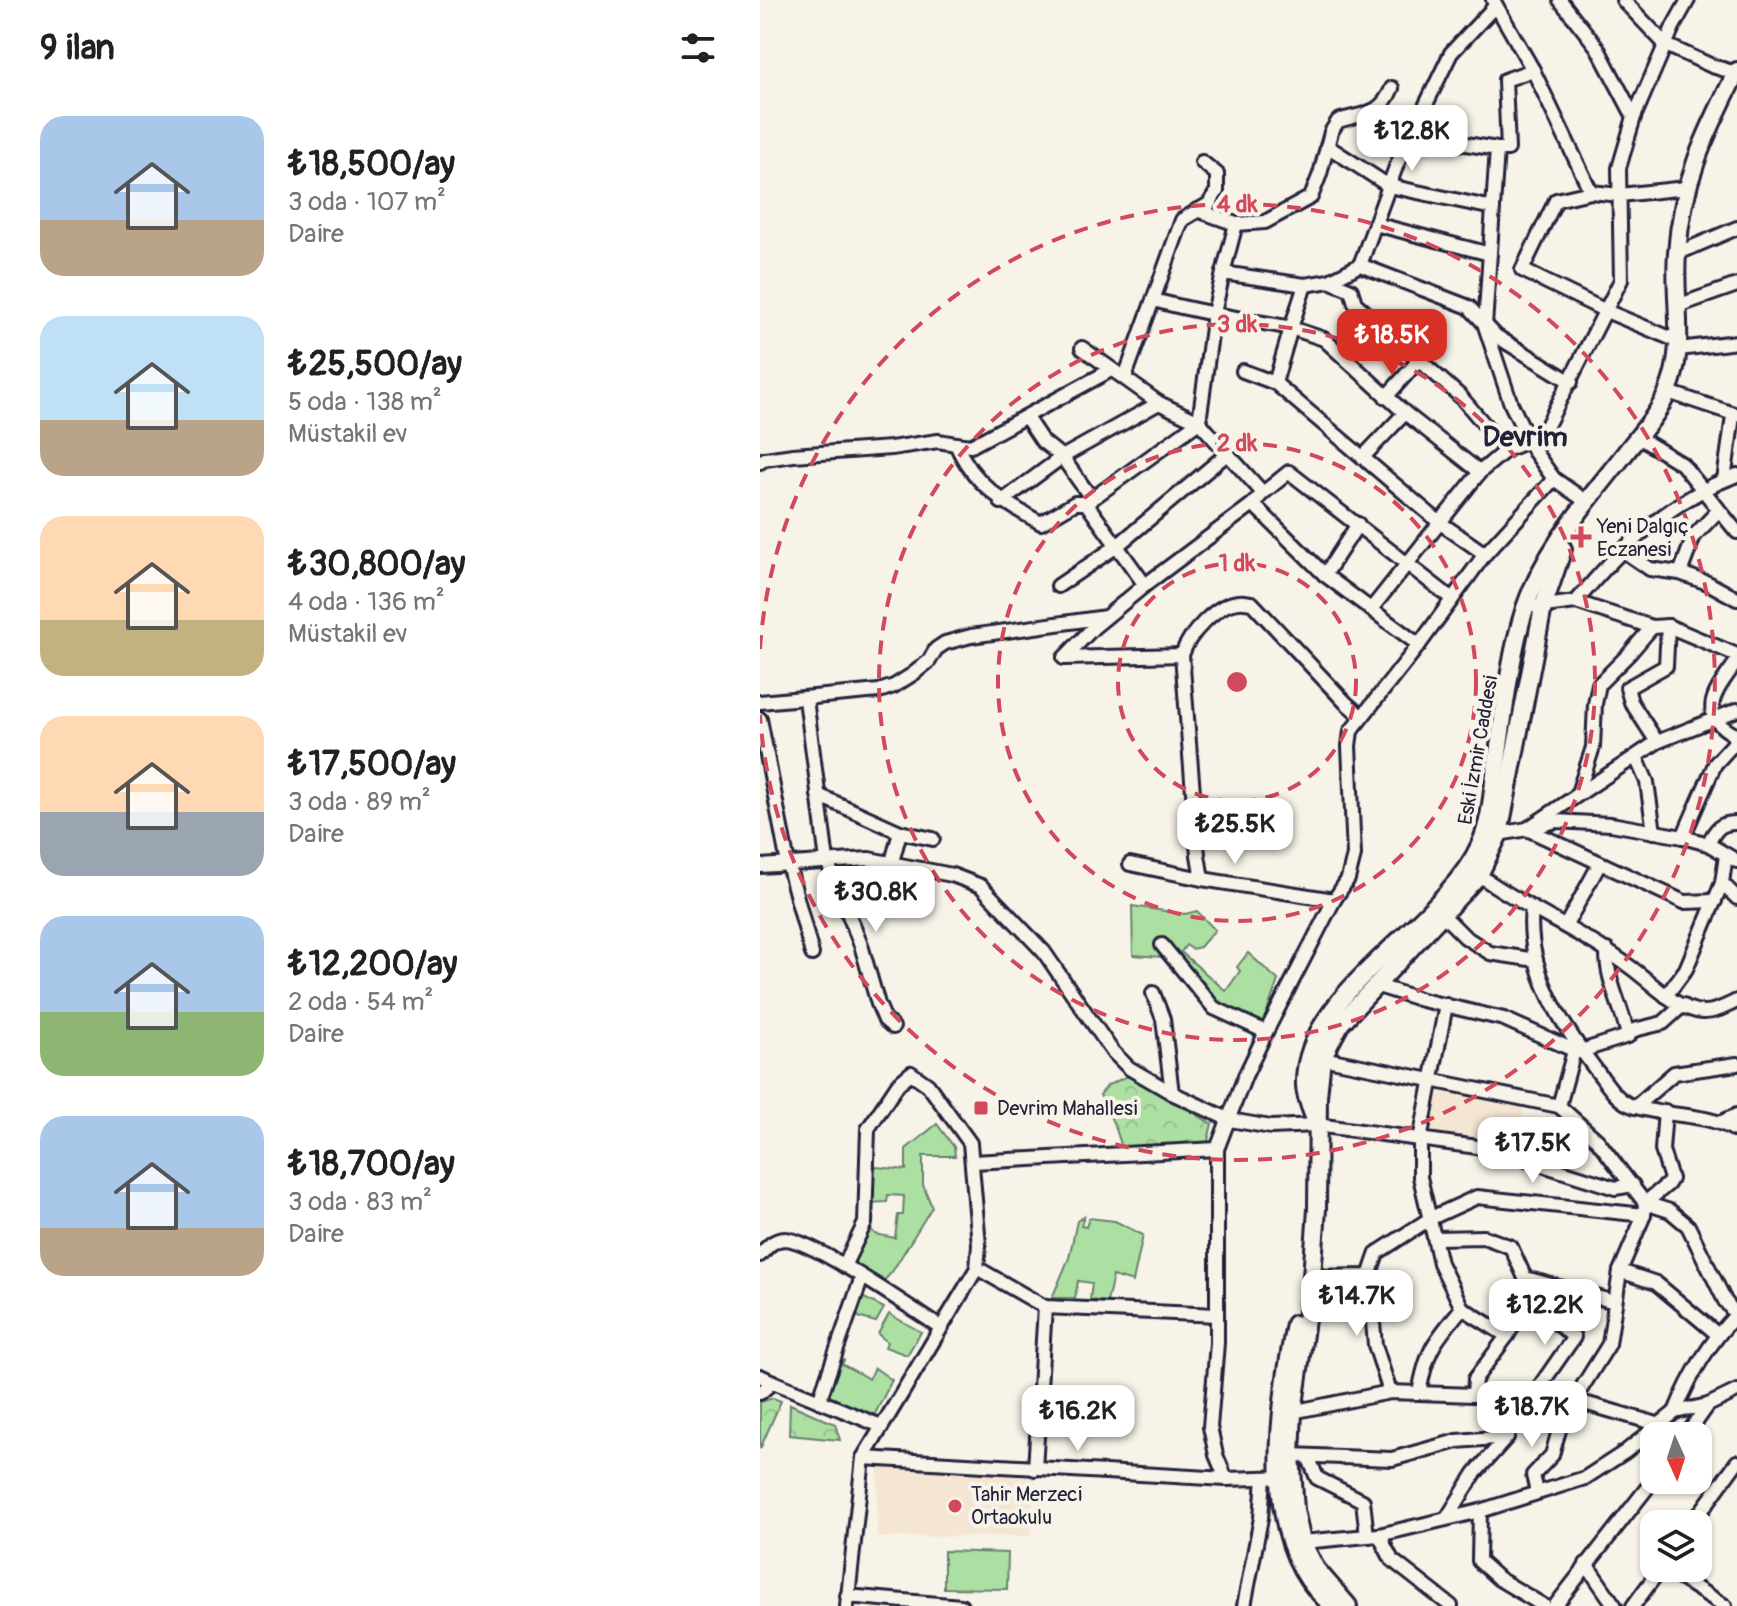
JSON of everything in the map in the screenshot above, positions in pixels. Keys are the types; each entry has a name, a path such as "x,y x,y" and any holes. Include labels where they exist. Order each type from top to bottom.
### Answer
{"main road":[{"name":"Eski İzmir Caddesi","path":"1317,1125 1305,1086 1308,1058 1318,1032 1332,1010 1449,891 1481,844 1489,816 1525,608 1543,566 1668,392 1680,346 1676,254 1686,188 1696,156 1737,72"},
{"name":"Eski İzmir Caddesi","path":"1348,1606 1316,1569 1302,1542 1295,1510 1279,1477 1300,1456 1287,1413 1312,1277 1322,1058 1341,1023 1479,875 1499,834 1543,607 1573,521"},
{"path":"1287,1413 1279,1477 1285,1523 1306,1575 1324,1599 1334,1606"}],"street":[{"path":"1560,0 1597,47 1634,117"},
{"path":"1623,0 1666,45 1712,66 1737,72"},
{"path":"1372,608 1480,472 1506,450 1532,446 1571,382 1621,280 1619,168 1634,117 1688,0"},
{"path":"1223,273 1305,285 1329,281 1360,265 1389,186 1451,53 1494,3 1533,70 1591,192"},
{"path":"1411,135 1508,149 1505,80 1533,70"},
{"path":"1197,210 1236,224 1265,222 1311,197 1338,121 1379,108 1387,101 1392,88"},
{"path":"1327,146 1389,186 1493,208"},
{"path":"1497,149 1485,326 1511,404 1532,446 1554,479 1587,502"},
{"path":"1125,377 1182,220 1209,204 1217,191 1217,174 1202,162"},
{"path":"1686,188 1620,195 1591,192 1556,200 1522,270 1680,346 1737,342"},
{"path":"956,444 972,474 1001,502 1041,523 1075,503 1089,501 1199,422 1214,313 1236,224"},
{"path":"1375,224 1490,254"},
{"path":"1676,254 1737,228"},
{"path":"1360,265 1469,307 1496,336 1571,382"},
{"path":"1329,281 1351,290 1355,303 1461,397 1506,450"},
{"path":"1275,383 1305,285"},
{"path":"1677,306 1737,285"},
{"path":"1154,300 1200,313 1291,328 1324,339 1386,397 1480,472"},
{"path":"1082,348 1159,403 1199,422 1263,493"},
{"path":"1386,397 1419,360"},
{"path":"760,462 793,455 891,448 938,441 971,446 1111,370"},
{"path":"1243,371 1275,383 1439,522 1485,554"},
{"path":"1668,392 1735,415 1724,480"},
{"path":"1001,502 1062,457 1159,403"},
{"path":"1363,457 1405,413"},
{"path":"1026,417 1042,441 1062,457 1145,585"},
{"path":"1638,437 1682,464 1736,529"},
{"path":"1058,586 1117,546 1228,453"},
{"path":"1182,655 1064,658 1106,617 1253,504 1289,472 1451,598"},
{"path":"1576,602 1644,529 1703,491 1737,475"},
{"path":"1226,1479 1216,1455 1210,1427 1217,1315 1217,1149 1266,1032 1334,900 1348,879 1354,855 1351,731 1485,554 1554,479"},
{"path":"1253,504 1325,575 1419,645"},
{"path":"1680,573 1694,536 1718,511"},
{"path":"1325,575 1358,524"},
{"path":"1622,550 1650,569 1680,573 1708,583 1737,599"},
{"path":"1202,879 1182,655 1186,644 1221,608 1238,602 1252,603 1361,716"},
{"path":"1525,608 1576,602 1652,627 1668,626 1737,655"},
{"path":"760,702 860,694 894,686 929,661 936,649 945,643 971,636 1106,617"},
{"path":"1657,742 1631,702 1627,688 1666,666 1668,626"},
{"path":"1578,793 1593,747 1599,684 1652,627"},
{"path":"1683,837 1715,764 1737,740 1715,717 1711,707 1712,696 1737,661"},
{"path":"1721,685 1737,680"},
{"path":"806,699 827,861 861,945 878,1004 885,1020 893,1027"},
{"path":"1527,829 1657,742 1737,710"},
{"path":"760,719 788,864 812,954"},
{"path":"1636,757 1647,782 1654,832"},
{"path":"818,795 900,832 933,839"},
{"path":"1499,834 1556,821 1611,824 1708,844 1732,858 1686,969 1666,996"},
{"path":"1708,844 1716,829 1727,823 1737,823"},
{"path":"1527,829 1684,902 1715,901"},
{"path":"892,862 900,832"},
{"path":"760,866 869,859 952,875 981,886 1044,952 1112,1051 1129,1068 1172,1093 1230,1120 1271,1127 1317,1125 1492,1149 1615,1188 1633,1185"},
{"path":"1566,925 1600,863"},
{"path":"1130,864 1334,900"},
{"path":"1479,875 1607,950 1666,996 1683,1005 1700,1012 1714,1011 1737,1001"},
{"path":"1722,883 1737,898"},
{"path":"1532,908 1531,930 1536,960 1557,1013 1578,1051 1620,1099 1635,1107 1722,1122 1737,1131"},
{"path":"1443,915 1465,937 1490,953 1536,960"},
{"path":"1162,945 1214,1008 1266,1032"},
{"path":"1607,950 1606,969 1622,1009 1628,1036"},
{"path":"1375,985 1504,1019 1578,1051 1628,1036 1634,1030 1663,1023 1683,1005"},
{"path":"1153,993 1163,1019 1172,1093"},
{"path":"1446,1005 1420,1140 1420,1177 1440,1263 1462,1308 1507,1336"},
{"path":"1559,1106 1578,1051"},
{"path":"1322,1058 1559,1106 1598,1141 1633,1185 1644,1209"},
{"path":"1635,1107 1674,1073 1737,1064"},
{"path":"844,1266 865,1223 868,1129 898,1084 911,1073 928,1085 970,1143 979,1245 977,1268 863,1458 847,1601 961,1606"},
{"path":"1537,1492 1533,1475 1552,1455 1570,1401 1609,1344 1620,1271 1644,1209 1671,1179 1662,1150 1665,1111"},
{"path":"1722,1122 1737,1115"},
{"path":"973,1162 1217,1149"},
{"path":"1390,1392 1375,1345 1369,1276 1377,1253 1431,1218 1477,1197 1670,1211 1688,1226 1725,1301 1737,1315 1717,1334 1690,1374 1675,1412"},
{"path":"1436,1238 1484,1237 1511,1247 1525,1278 1528,1300 1507,1336 1475,1379 1474,1395"},
{"path":"760,1255 773,1242 782,1239 794,1241 844,1266 940,1327"},
{"path":"977,1268 1045,1307 1217,1315"},
{"path":"1620,1271 1656,1283 1717,1334"},
{"path":"1312,1277 1369,1276"},
{"path":"819,1401 862,1277"},
{"path":"1525,1278 1615,1302"},
{"path":"1528,1300 1574,1337 1531,1399"},
{"path":"1035,1469 1045,1307"},
{"path":"1419,1393 1432,1343 1462,1308"},
{"path":"760,1376 881,1426"},
{"path":"760,1393 773,1382"},
{"path":"1660,1422 1675,1412 1708,1405 1737,1391"},
{"path":"1287,1413 1390,1392 1570,1401 1649,1422"},
{"path":"1447,1518 1475,1473 1507,1437 1515,1398"},
{"path":"1696,1422 1708,1405"},
{"path":"1300,1456 1392,1459 1457,1441 1507,1437"},
{"path":"1302,1542 1373,1536 1480,1511 1585,1478 1640,1439"},
{"path":"1300,1456 1317,1478 1363,1501 1373,1536 1392,1560 1451,1606"},
{"path":"863,1458 1226,1479 1279,1477 1261,1518 1244,1606"},
{"path":"1702,1510 1737,1462"},
{"path":"1555,1606 1642,1494"},
{"path":"1480,1511 1479,1561 1499,1579 1544,1606"},
{"path":"1586,1564 1615,1606"},
{"path":"1633,1606 1651,1582"},
{"path":"1685,1582 1725,1606"}],"shaded area":[{"path":"1453,1085 1526,1101 1515,1153 1423,1137 1425,1106"},
{"name":"Tahir Merzeci Ortaokulu","path":"878,1463 1035,1477 1031,1536 877,1537"}],"green space":[{"path":"1132,906 1185,914 1197,911 1215,930 1200,947 1192,949 1186,945 1181,952 1226,991 1240,971 1237,967 1248,953 1278,980 1261,1029 1214,1008 1162,946 1162,957 1133,955"},
{"path":"1130,1075 1212,1124 1206,1149 1124,1154 1100,1095 1108,1085"},
{"path":"937,1124 954,1147 955,1156 923,1156 923,1185 932,1207 892,1272 880,1285 844,1266 865,1223 875,1234 895,1238 898,1215 903,1215 904,1196 888,1195 887,1202 866,1203 867,1166 906,1170 906,1149"},
{"path":"1084,1216 1081,1226 1086,1227 1089,1218 1115,1221 1143,1235 1133,1282 1113,1276 1107,1302 1090,1300 1092,1283 1078,1281 1075,1298 1052,1298 1069,1258 1077,1221"},
{"path":"856,1294 884,1308 876,1322 850,1312"},
{"path":"889,1314 921,1332 907,1355 885,1347 887,1342 878,1334"},
{"path":"834,1357 844,1360 842,1364 869,1379 875,1368 892,1380 874,1416 827,1395"},
{"path":"773,1398 781,1401 760,1449 760,1402"},
{"path":"790,1404 835,1424 840,1440 789,1435"},
{"path":"944,1551 1008,1553 1007,1589 944,1588"}],"place":[{"name":"Yeni Dalgıç Eczanesi","path":"1581,537"},
{"name":"Devrim Mahallesi","path":"981,1108"},
{"name":"Tahir Merzeci Ortaokulu","path":"955,1506"}],"district":[{"name":"Devrim","path":"1525,437"}]}
